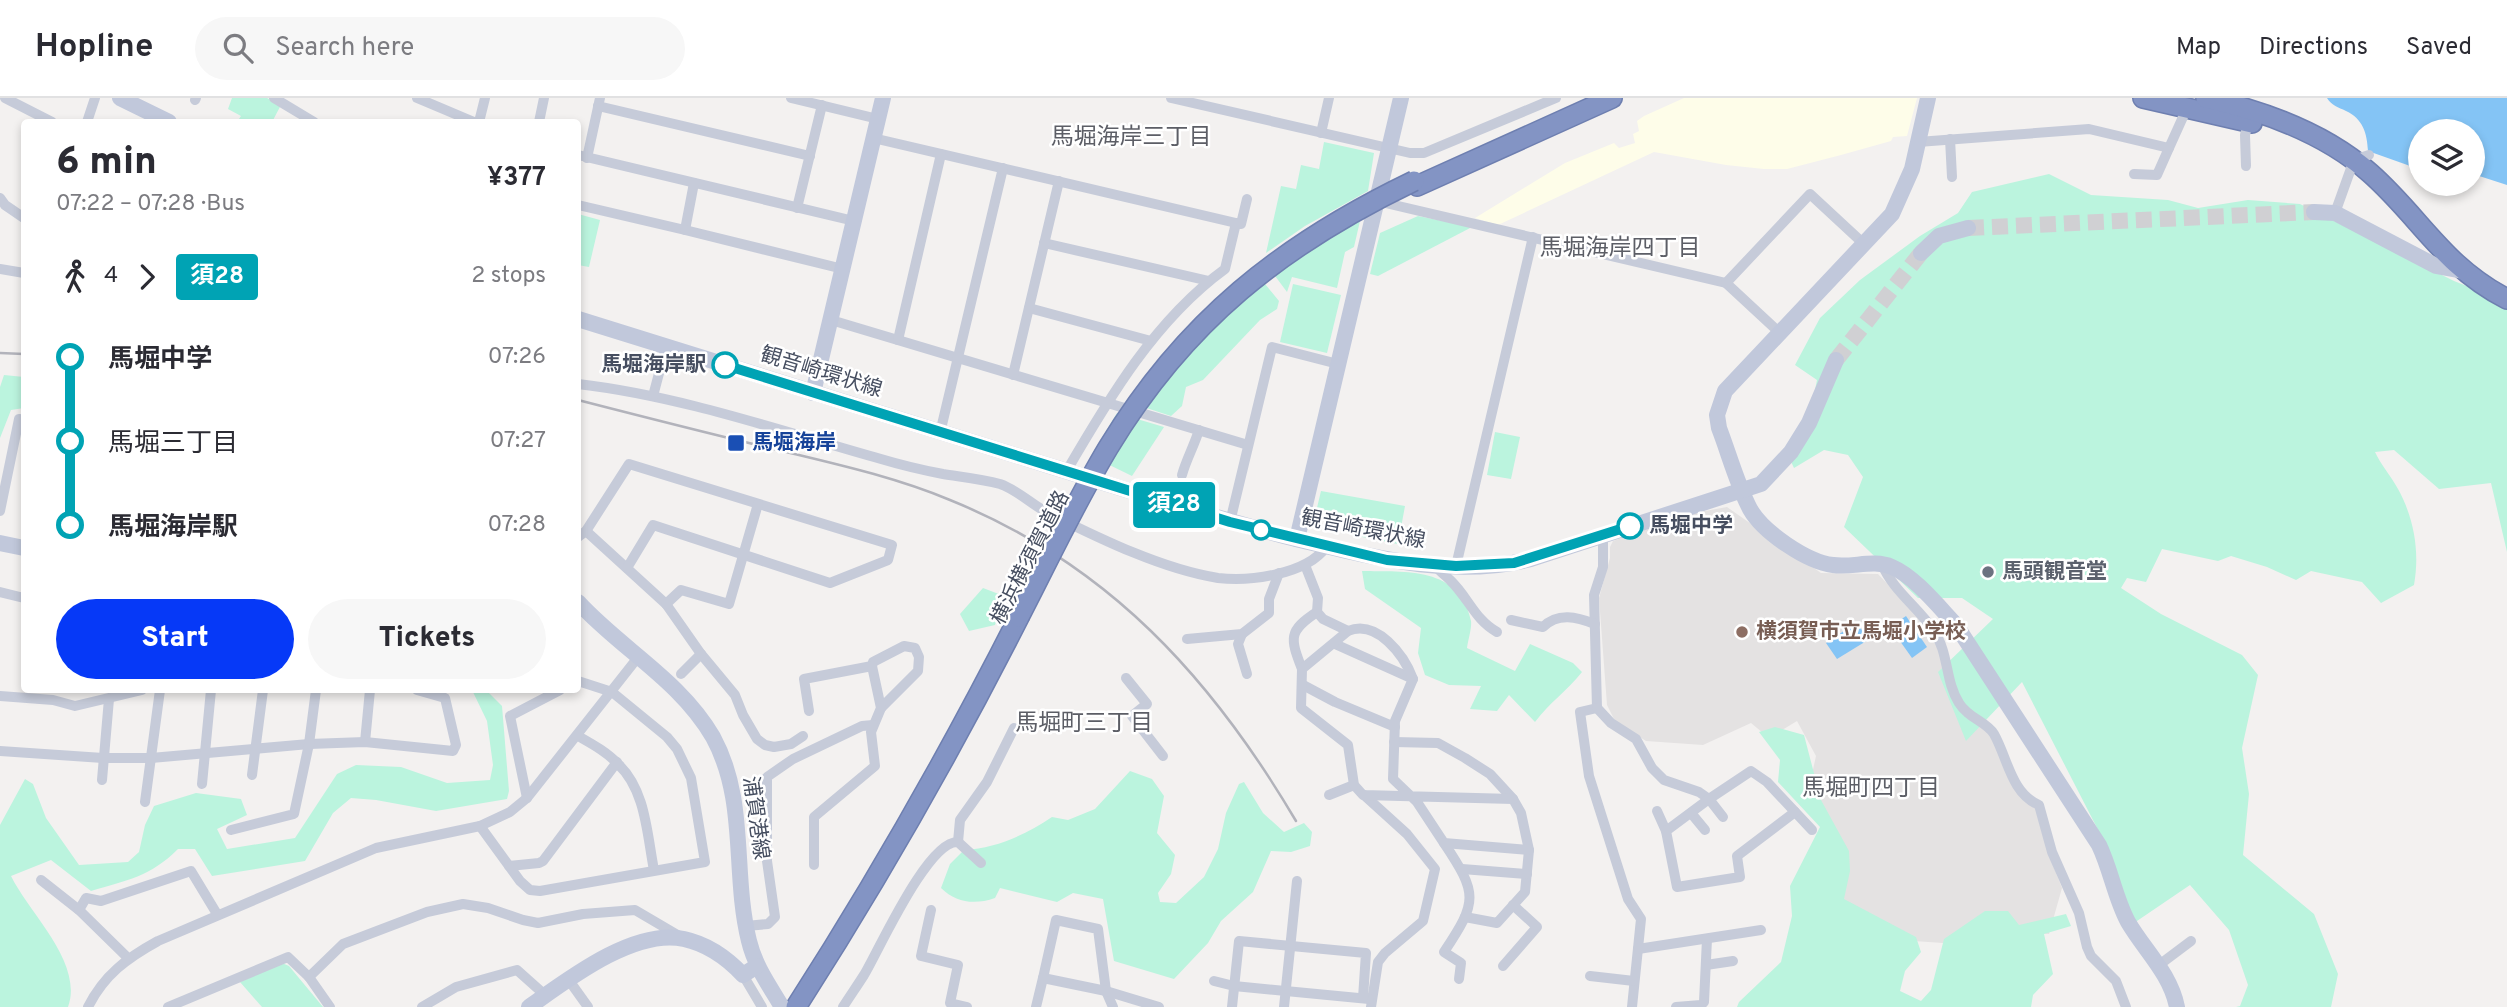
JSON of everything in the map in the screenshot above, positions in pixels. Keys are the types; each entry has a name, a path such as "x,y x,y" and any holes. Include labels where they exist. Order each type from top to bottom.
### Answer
{"highway":[{"name":"横浜横須賀道路","path":"803,1007 937,786 1022,618 1111,455 1143,405 1192,344 1236,301 1291,257 1354,218 1416,184 1597,98"},
{"name":"横浜横須賀道路","path":"1416,184 1612,98"},
{"path":"2143,98 2301,131"},
{"path":"2206,98 2285,122 2361,157 2437,247 2463,271 2507,299"},
{"name":"横浜横須賀道路","path":"796,1007 822,973"}],"street":[{"path":"5,98 46,119"},
{"path":"88,119 95,98"},
{"path":"120,98 163,119"},
{"path":"274,98 289,102 307,119"},
{"path":"416,98 468,119"},
{"path":"477,119 485,98"},
{"path":"540,119 544,98"},
{"path":"791,98 878,119"},
{"path":"813,393 883,98"},
{"path":"1171,98 1389,149 1423,153 1556,98"},
{"path":"1321,133 1329,98"},
{"path":"1297,539 1401,98"},
{"path":"1928,98 1908,179 1892,214 1725,391 1717,415 1720,428 1751,511 1774,534 1807,557 1833,565 1882,564 1903,573 1956,625 2099,845 2126,916 2172,988 2177,1007"},
{"path":"810,156 599,102 582,157 854,221"},
{"path":"797,208 822,106"},
{"path":"2134,174 2157,175 2187,108"},
{"path":"2246,166 2245,135 2248,122"},
{"path":"1918,142 2090,129 2169,148"},
{"path":"873,138 1241,224 1247,199"},
{"path":"1950,139 1952,177"},
{"path":"898,340 941,154"},
{"path":"2335,213 2361,157"},
{"path":"940,433 1003,168"},
{"path":"1013,375 1059,181"},
{"path":"685,230 694,183"},
{"path":"1726,283 1810,194 1865,245"},
{"path":"1377,201 1726,283 1780,333"},
{"path":"2,204 21,216"},
{"path":"581,206 842,269"},
{"path":"2315,212 2335,213 2436,265 2463,271"},
{"path":"1066,471 1107,403 1151,341 1209,281 1225,269 1236,223"},
{"path":"1921,253 1939,236 1968,228"},
{"path":"1456,566 1533,237"},
{"path":"1044,243 1209,281"},
{"path":"0,268 21,272"},
{"path":"1029,308 1151,341"},
{"name":"観音崎環状線","path":"581,320 1230,522 1387,560 1456,566 1514,563 1761,484 1791,452 1809,423 1836,360"},
{"path":"831,320 1248,445"},
{"path":"653,396 666,347"},
{"path":"1230,522 1272,347 1338,364"},
{"path":"581,384 653,396 918,469 1002,485 1047,512 1097,535 1155,560 1199,574 1240,579 1279,573 1306,565 1315,560 1326,547"},
{"path":"0,511 21,419"},
{"path":"1182,475 1199,430"},
{"path":"626,568 653,525 830,583 888,560 892,545 629,464 582,534 666,604 701,654 735,695 757,739 765,745 783,746 803,736"},
{"path":"666,604 681,590 729,604 758,504"},
{"path":"1603,535 1603,567 1594,595 1597,708 1611,723 1636,739 1653,768 1664,780 1699,792 1709,799 1723,817"},
{"path":"0,543 21,547"},
{"path":"1434,564 1442,575 1449,579 1479,619 1497,632"},
{"path":"1882,564 1889,580 1934,631 1943,648 1957,701 1967,715 1993,731 2020,792 2039,805 2052,852 2079,913 2087,947 2091,956 2116,981 2126,1007"},
{"path":"1306,565 1318,598 1317,612 1323,619 1348,631"},
{"path":"1247,674 1238,644 1242,634 1269,613 1269,599 1279,573"},
{"path":"0,592 21,597"},
{"name":"浦賀港線","path":"581,605 685,699 700,718 722,758 736,806 750,970 782,1007"},
{"path":"1317,612 1296,628 1293,635 1292,644 1302,669 1301,708 1348,745 1354,785 1407,834 1435,869 1423,921 1378,961 1368,1002"},
{"path":"1511,620 1543,627 1551,619 1573,617 1595,624"},
{"path":"1302,669 1355,628 1375,631 1389,643 1409,668 1413,679 1395,727 1393,779 1417,802 1462,869 1469,885 1470,895 1465,918 1444,952 1461,963 1459,979"},
{"path":"1187,639 1242,634"},
{"path":"1335,644 1413,679"},
{"path":"814,865 814,817 875,766 871,732 873,725 881,708 918,671 919,657 915,648 904,646 873,662 881,708"},
{"path":"681,674 701,654"},
{"path":"88,1007 99,985 128,958 158,941 376,848 480,826 510,812 527,798 639,656"},
{"path":"809,711 804,679 872,666"},
{"path":"1126,678 1147,704 1132,716 1163,756"},
{"path":"480,826 530,890 540,891 705,862 691,778 677,749 667,737 611,692 581,682"},
{"path":"1303,685 1335,702 1395,727"},
{"path":"0,696 53,699 75,706 131,693"},
{"path":"145,802 160,693"},
{"path":"202,783 211,693"},
{"path":"251,775 263,693"},
{"path":"231,830 294,814 309,744 316,693"},
{"path":"365,742 370,693"},
{"path":"0,751 103,758 151,758 309,744 365,742 453,751 456,745 444,698 427,693"},
{"path":"527,798 510,716 554,693"},
{"path":"102,780 109,699"},
{"path":"1597,708 1580,712 1589,776 1628,899 1641,919 1632,1007"},
{"path":"746,926 768,924 773,922 775,917 767,861 767,777 793,759 862,726 873,725"},
{"path":"958,842 960,820 992,780 1014,728"},
{"path":"578,736 617,762 640,798 654,870"},
{"path":"1394,742 1438,743 1490,774 1514,799 1525,824 1529,850 1525,892 1497,923 1465,918"},
{"path":"783,746 793,759"},
{"path":"509,866 543,861 617,762"},
{"path":"1666,831 1751,771 1767,782 1812,830"},
{"path":"1329,795 1354,785"},
{"path":"1363,794 1514,799"},
{"path":"1657,811 1666,831 1677,887 1740,877 1738,856 1795,812"},
{"path":"1691,813 1705,830"},
{"path":"958,842 981,863"},
{"path":"843,1007 917,880 947,844 958,842"},
{"path":"1444,843 1529,850"},
{"path":"1462,869 1527,874"},
{"path":"79,910 86,898 101,901 191,871 217,914"},
{"path":"41,880 79,910 128,958"},
{"path":"1284,1007 1297,881"},
{"path":"309,977 343,944 427,912 463,904 488,908 538,923 583,914 635,910 682,938 750,970 762,1007"},
{"path":"1503,965 1537,927 1513,905"},
{"path":"931,910 921,956 958,965 950,1003 967,1007"},
{"path":"1036,1007 1056,920 1097,929 1106,991 1113,1007"},
{"path":"1638,949 1761,930"},
{"path":"529,1007 604,957 624,948 662,939 682,938"},
{"path":"1676,1007 1701,1005 1704,1002 1707,940"},
{"path":"1232,1007 1239,941 1366,953 1368,1002"},
{"path":"2159,965 2191,941"},
{"path":"168,1007 288,957 309,977 330,1007"},
{"path":"1706,964 1733,961"},
{"path":"422,1007 456,987 517,970 545,995"},
{"path":"1590,976 1634,981"},
{"path":"1043,978 1106,991 1159,1007"},
{"path":"568,979 588,1007"},
{"path":"1214,981 1234,986 1368,1002"}],"shaded area":[{"path":"1684,98 1917,98 1907,136 1893,137 1891,141 1841,155 1787,169 1764,169 1654,152 1498,225 1475,218 1565,163 1614,143 1619,148 1635,143 1633,134 1639,131 1637,121"},
{"path":"1727,507 1821,573 1878,574 1929,628 1990,732 2020,796 2037,807 2048,853 2062,888 2049,934 1986,929 1957,944 1843,936 1836,859 1810,783 1816,756 1797,721 1769,738 1751,723 1703,745 1646,741 1615,721 1607,705 1599,598 1613,541 1694,513"}],"green space":[{"path":"232,98 267,98 281,105 274,119 239,119 241,116 228,109"},
{"path":"1324,142 1374,153 1368,191 1305,226 1266,253 1281,186 1296,189 1301,165 1319,169"},
{"path":"2049,174 2091,195 2168,200 2198,208 2248,200 2300,204 2454,281 2507,302 2507,552 2491,483 2439,489 2394,450 2375,452 2398,489 2408,512 2416,548 2416,573 2414,585 2381,603 2362,582 2311,571 2296,580 2267,567 2231,556 2218,561 2162,549 2146,582 2127,578 2121,588 2161,614 2242,655 2258,675 2242,748 2249,794 2243,855 2314,914 2338,974 2331,1007 2236,1007 2240,1006 2248,985 2229,930 2190,885 2134,923 2111,855 2022,682 1966,741 1938,672 1993,619 1962,598 1918,598 1844,527 1863,477 1848,455 1824,450 1794,468 1786,451 1809,420 1817,380 1795,365 1820,318 1860,280 1920,236 1958,213 1972,192"},
{"path":"1366,195 1354,247 1345,252 1337,288 1292,277 1287,292 1263,260 1307,228"},
{"path":"581,215 600,220 589,267 581,266"},
{"path":"1418,216 1472,227 1378,276 1370,274 1380,233"},
{"path":"1252,268 1279,301 1277,309 1260,320 1203,380 1186,387 1182,406 1171,416 1128,402 1141,382 1171,348"},
{"path":"1293,284 1341,295 1327,353 1280,342"},
{"path":"4,375 21,377 21,408 11,410 0,438 0,387"},
{"path":"1117,413 1164,427 1132,476 1091,456"},
{"path":"1495,432 1520,437 1511,479 1487,475"},
{"path":"1321,491 1405,506 1398,544 1352,535 1354,521 1316,512"},
{"path":"1362,571 1396,571 1443,581 1455,590 1465,603 1471,621 1467,648 1515,671 1530,644 1573,663 1582,672 1535,722 1509,695 1497,711 1470,709 1481,686 1449,685 1425,675 1418,653 1421,628 1365,589"},
{"path":"983,588 1004,596 995,625 969,631 960,614"},
{"path":"473,693 489,693 502,706 509,791 507,799 436,811 351,798 333,813 305,861 212,876 195,849 178,849 148,872 91,891 51,860 11,876 62,956 71,990 68,1007 0,1007 0,825 25,779 33,784 46,818 79,865 128,862 139,852 145,825 154,806 196,793 241,799 247,815 217,829 227,849 295,838 337,774 356,765 401,767 447,783 490,780 493,765 487,721"},
{"path":"1775,727 1804,735 1821,800 1849,851 1850,871 1844,899 1916,937 1921,952 1905,971 1900,991 1921,1001 1931,990 1944,939 1985,911 2008,911 2019,925 2066,914 2071,926 2044,934 2053,974 2033,995 2031,1007 1737,1007 1781,962 1792,916 1790,886 1820,827 1778,782 1780,760 1759,732"},
{"path":"1130,771 1152,779 1164,796 1157,833 1175,855 1171,874 1158,893 1160,902 1176,903 1204,877 1218,849 1226,813 1239,784 1244,782 1263,813 1284,832 1304,823 1312,832 1310,846 1291,852 1271,851 1253,892 1221,921 1208,943 1174,979 1114,961 1103,899 1073,893 1057,902 1000,888 995,898 973,902 959,900 941,888 950,864 964,850 988,847 1010,840 1052,817 1068,820 1095,809"},
{"path":"282,963 289,966 323,1007 262,1007 240,982"}],"water":[{"path":"2327,98 2507,98 2507,185 2485,178 2485,119 2408,119 2408,165 2368,151 2367,138 2360,122 2352,114 2333,105"},
{"path":"1906,616 1927,647 1912,658 1890,627"},
{"path":"1857,622 1868,640 1837,659 1826,643"}],"tunnel":[{"path":"1968,228 2314,212"},
{"path":"1836,360 1921,253"}],"railway":[{"path":"0,353 21,354"},
{"path":"581,401 887,478 950,500 1007,526 1059,557 1106,592 1150,630 1191,673 1228,719 1296,821"}],"bus line":[{"name":"須28","path":"725,365 1230,522 1387,560 1456,566 1514,563 1630,526"}],"place":[{"name":"馬堀海岸駅","path":"725,365"},
{"name":"馬堀海岸","path":"736,443"},
{"name":"馬堀中学","path":"1630,526"},
{"name":"馬頭観音堂","path":"1988,572"},
{"name":"横須賀市立馬堀小学校","path":"1742,632"}],"district":[{"name":"馬堀海岸三丁目","path":"1131,138"},
{"name":"馬堀海岸四丁目","path":"1620,249"},
{"name":"馬堀町三丁目","path":"1084,724"},
{"name":"馬堀町四丁目","path":"1871,789"}]}
